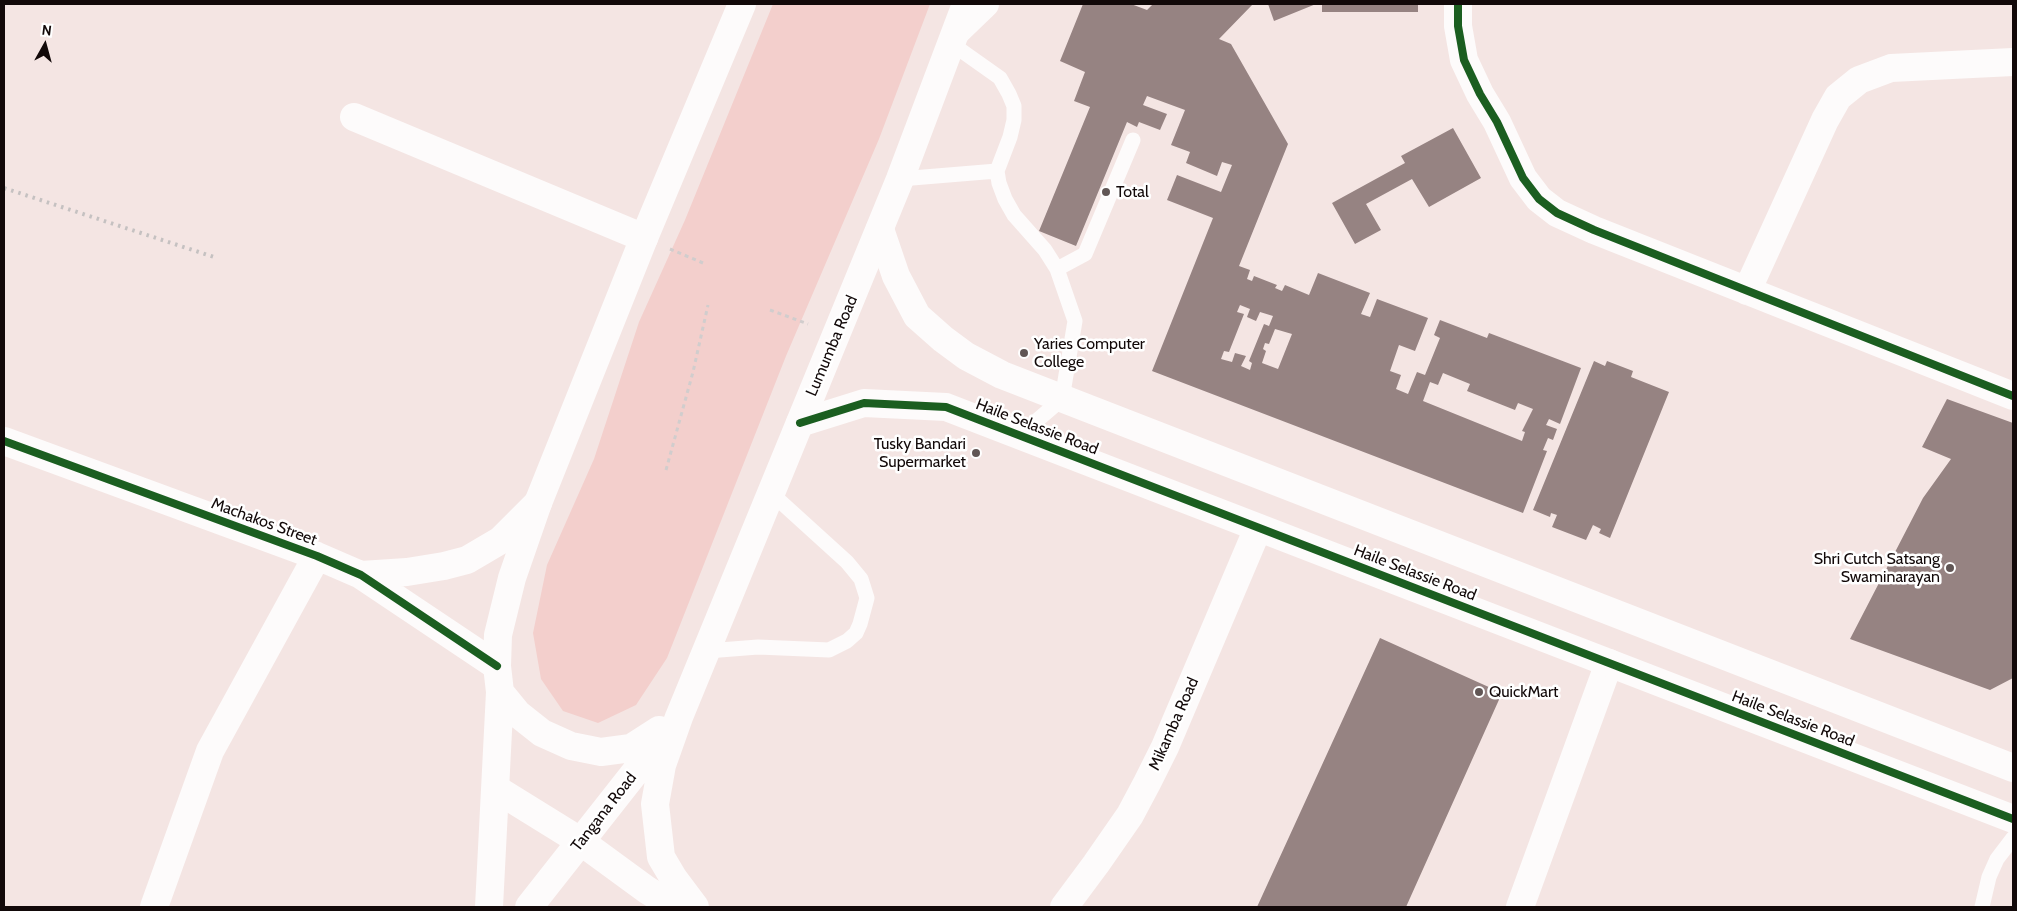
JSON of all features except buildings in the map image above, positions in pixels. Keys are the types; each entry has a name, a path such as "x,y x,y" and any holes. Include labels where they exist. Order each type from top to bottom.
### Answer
{"street":[{"path":"489,907 496,789 498,634 512,578 538,502 644,238 742,4"},
{"name":"Lumumba Road","path":"679,717 880,229 955,37 966,4"},
{"path":"955,37 985,4"},
{"path":"1458,4 1458,26 1464,60 1480,94 1497,122 1523,178 1539,199 1557,214 2013,396"},
{"path":"1747,291 1825,120 1838,97 1859,80 1891,68 2013,62"},
{"path":"354,117 644,238"},
{"name":"Haile Selassie Road","path":"880,229 896,276 917,316 966,356 1002,375 2013,768"},
{"name":"Haile Selassie Road","path":"800,424 864,403 946,407 2013,819"},
{"name":"Machakos Street","path":"4,441 316,556 361,575 498,679 518,714 542,733 571,746 601,752 631,748 679,717"},
{"name":"Machakos Street","path":"361,575 408,572 467,560 501,540 538,502"},
{"name":"Mikamba Road","path":"1064,907 1130,815 1147,783 1165,747 1258,528"},
{"path":"154,907 210,751 316,556"},
{"path":"1520,907 1609,663"},
{"path":"679,717 662,765 655,804 656,826 661,857 695,907"},
{"name":"Tangana Road","path":"529,907 679,717"},
{"path":"496,789 580,841 647,890 675,907"}],"lane":[{"path":"955,37 1000,78 1014,106 1014,120 1010,137 997,171 1005,198 1014,215 1045,250 1057,269 1074,321 1062,399 1020,435"},
{"path":"1057,269 1085,254 1133,140"},
{"path":"900,179 997,171"},
{"path":"707,650 758,647 829,650 837,648 847,641 856,633 860,624 867,598 861,579 847,562 771,493"},
{"path":"1982,907 1988,877 1997,859 2013,838"}],"path":[{"path":"644,238 703,263"},
{"path":"666,470 693,372 708,304"},
{"path":"770,310 798,321 838,332"}],"shaded area":[{"path":"773,4 930,4 879,139 786,356 667,658 636,705 598,723 563,711 541,679 533,633 547,565 594,459 639,322 685,220"}],"railway":[{"path":"4,188 217,258"}],"cycle path":[{"path":"1458,4 1458,26 1464,60 1480,94 1497,122 1523,178 1539,199 1557,213 1594,230 2013,396"},
{"path":"800,423 864,403 946,407 2013,819"},
{"path":"4,441 317,556 361,575 497,666"}],"place":[{"name":"Total","path":"1106,192"},
{"name":"Yaries Computer College","path":"1024,353"},
{"name":"Tusky Bandari Supermarket","path":"976,453"},
{"name":"Shri Cutch Satsang Swaminarayan","path":"1950,568"},
{"name":"QuickMart","path":"1479,692"}]}
